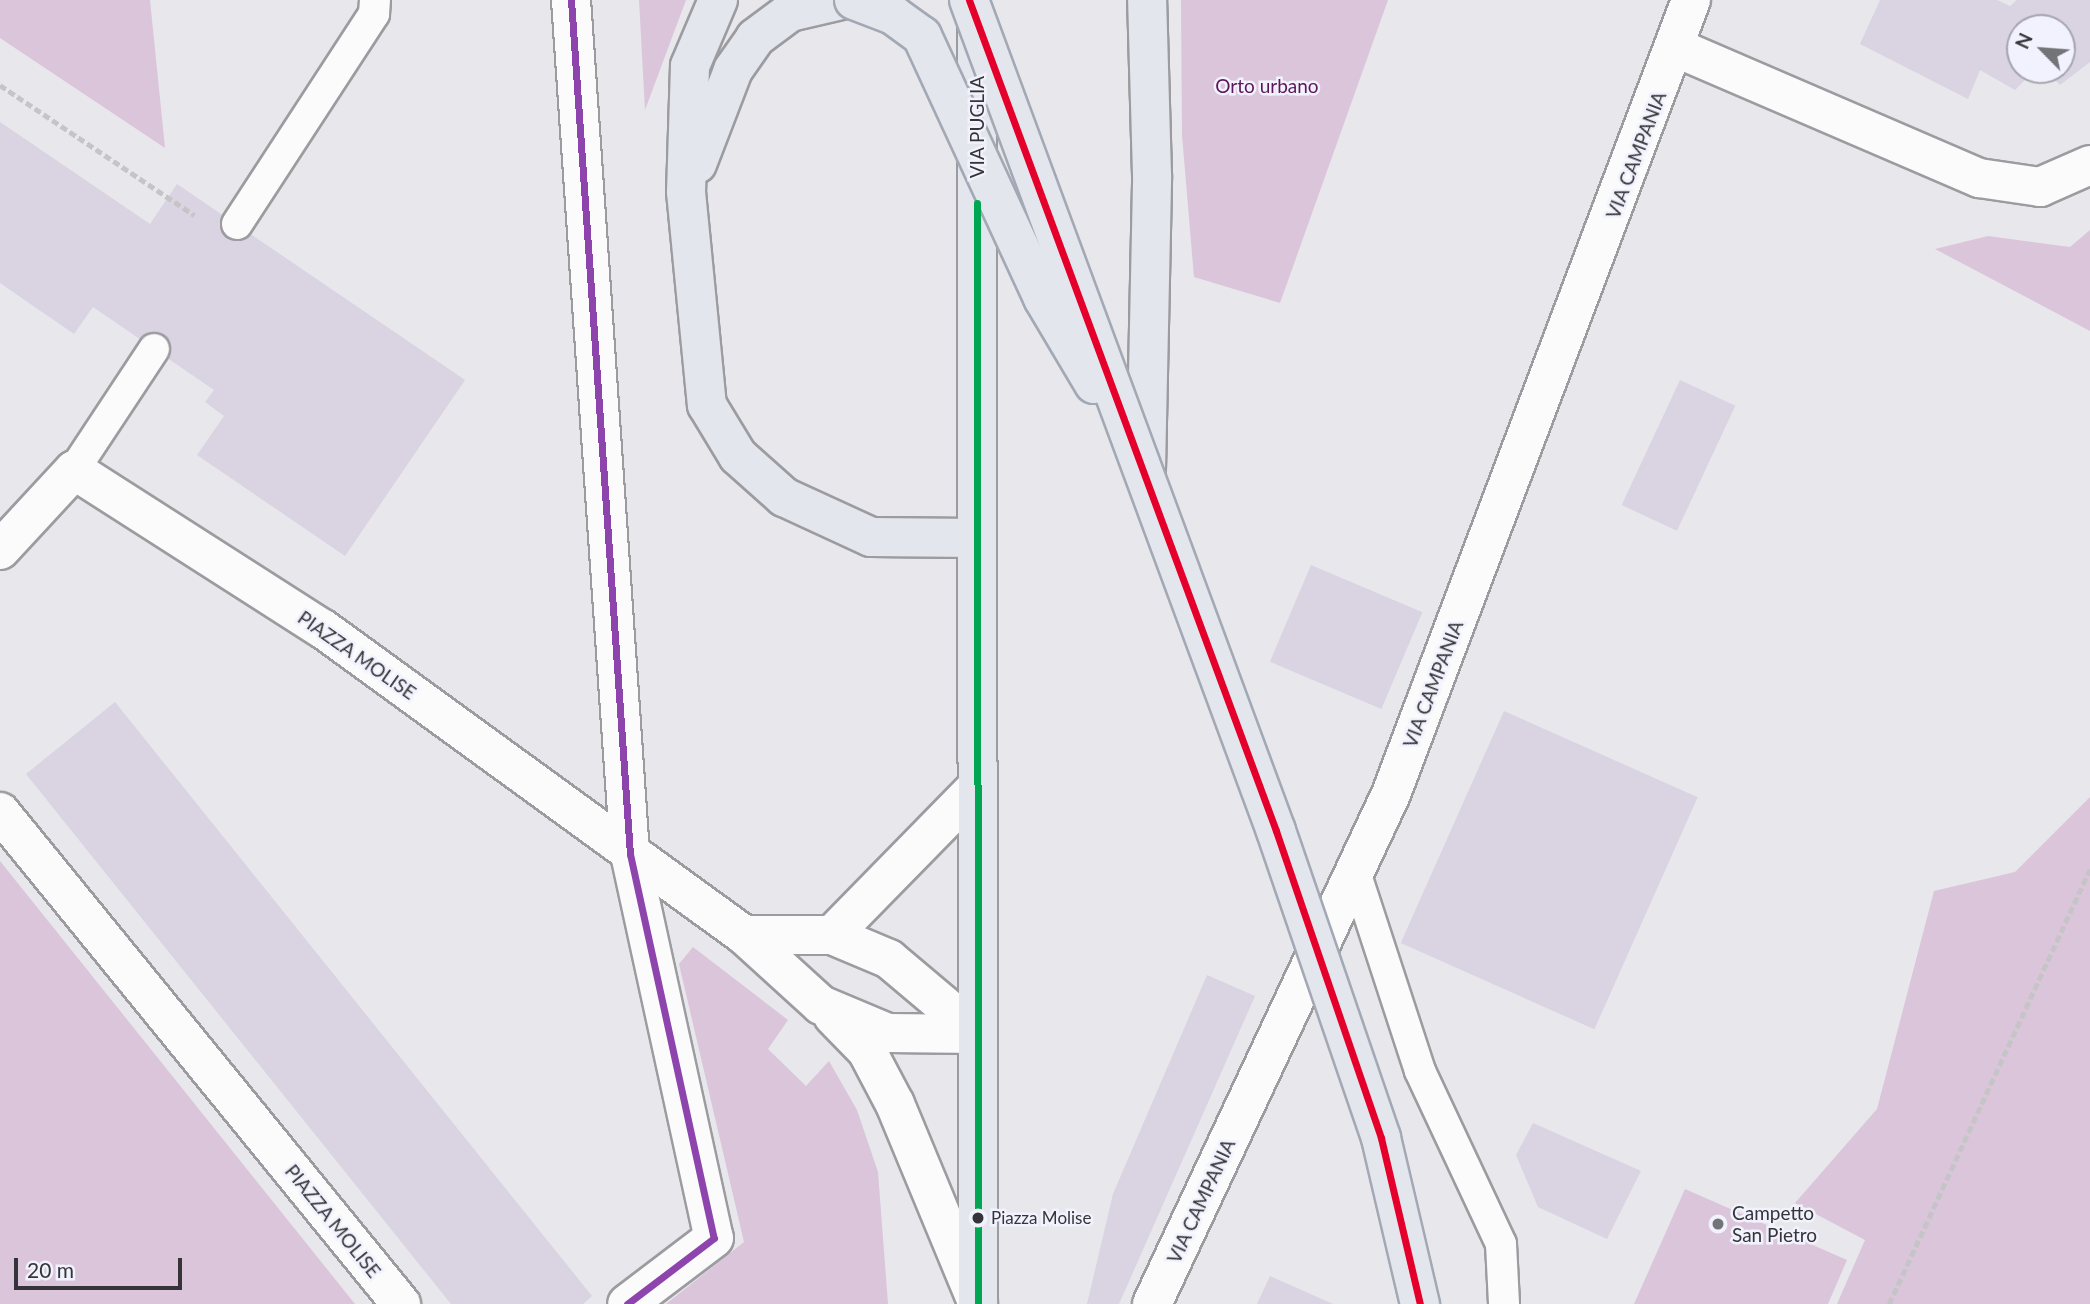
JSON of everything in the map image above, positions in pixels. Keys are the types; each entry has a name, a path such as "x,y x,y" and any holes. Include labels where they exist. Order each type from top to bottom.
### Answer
{"main road":[{"path":"718,0 690,66 686,192 707,405 738,456 784,497 871,537 976,538"},
{"path":"686,192 733,71 755,38 790,12 842,0"},
{"path":"854,0 893,15 922,36 1043,298 1146,470"},
{"path":"969,0 1146,470 1381,1138 1420,1304"},
{"name":"VIA PUGLIA","path":"977,0 978,1304"},
{"path":"1146,470 1147,0"}],"street":[{"path":"571,0 630,854 714,1237 627,1304"},
{"name":"VIA CAMPANIA","path":"1152,1304 1356,875 1677,48 1691,0"},
{"path":"1677,48 1979,178 2040,187 2090,165"},
{"path":"0,550 74,470"},
{"name":"PIAZZA MOLISE","path":"74,470 323,629 744,935 821,1005 867,1051 895,1104 978,1304"},
{"path":"832,935 977,787"},
{"name":"PIAZZA MOLISE","path":"0,812 401,1304"},
{"path":"744,935 832,935 889,959 978,1034"},
{"path":"821,1005 888,1033 978,1034"}],"lane":[{"path":"237,224 374,14 375,0"},
{"path":"74,470 154,349"},
{"path":"1356,875 1420,1071 1502,1244 1504,1304"}],"path":[{"path":"0,85 204,222"},
{"path":"1889,1304 2090,869"}],"green space":[{"path":"0,0 150,0 165,148 0,38"},
{"path":"639,0 686,0 645,110"},
{"name":"Orto urbano","path":"1181,0 1388,0 1280,303 1194,277 1182,135"},
{"path":"2090,230 2090,331 1935,249 1988,236 2070,247"},
{"path":"2090,797 2090,1304 1837,1304 1865,1240 1795,1203 1877,1109 1934,891 2015,872"},
{"path":"0,861 355,1304 0,1304"},
{"path":"693,947 788,1020 768,1049 806,1086 829,1061 857,1110 878,1172 888,1304 666,1304 744,1242 679,964"},
{"name":"Campetto San Pietro","path":"1685,1189 1847,1260 1828,1304 1634,1304"}],"building":[{"path":"1880,0 1997,0 2010,6 2017,0 2090,0 2090,62 2076,73 2076,14 2006,14 2006,84 2021,84 2015,90 1980,70 1968,99 1860,44"},
{"path":"0,122 150,224 177,184 465,380 345,556 197,455 224,416 205,402 214,390 93,307 74,334 0,283"},
{"path":"1680,380 1735,406 1677,531 1622,505"},
{"path":"1311,565 1422,612 1381,709 1270,662"},
{"path":"115,702 592,1296 583,1304 451,1304 26,774"},
{"path":"1504,711 1698,797 1594,1029 1401,943"},
{"path":"1207,975 1255,996 1119,1304 1087,1304 1113,1194"},
{"path":"1533,1123 1641,1171 1607,1239 1538,1207 1516,1155"},
{"path":"1270,1276 1333,1304 1257,1304"}],"transit line":[{"path":"571,0 630,854 714,1238 627,1304"},
{"path":"969,0 1276,831 1381,1138 1420,1304"},
{"path":"977,203 978,1304"}],"place":[{"name":"Piazza Molise","path":"978,1218"},
{"name":"Campetto San Pietro","path":"1718,1224"}]}
